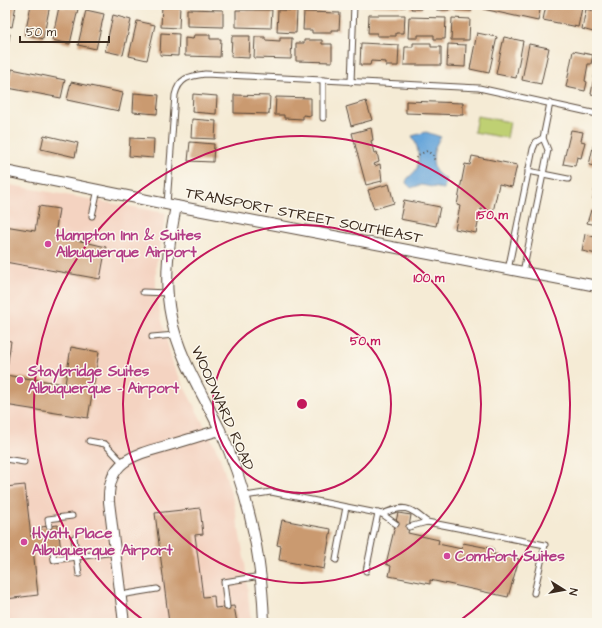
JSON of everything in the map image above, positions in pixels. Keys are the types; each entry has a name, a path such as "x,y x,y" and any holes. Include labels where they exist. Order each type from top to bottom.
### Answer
{"street":[{"name":"TRANSPORT STREET SOUTHEAST","path":"5,171 172,205 597,286"},
{"name":"WOODWARD ROAD","path":"172,205 168,293 175,335 189,373 220,430 245,496 256,541 264,623"},
{"path":"124,623 108,493 113,476 123,463 136,454 220,430"}],"lane":[{"path":"351,82 354,5"},
{"path":"172,205 171,163 175,95 177,87 188,76 205,74 480,88 597,114"},
{"path":"323,80 323,118"},
{"path":"523,272 548,150 543,138 550,103"},
{"path":"508,270 533,148 536,142 543,138"},
{"path":"528,170 568,179"},
{"path":"92,216 98,189"},
{"path":"143,292 168,293"},
{"path":"152,337 175,335"},
{"path":"89,442 105,444 123,463"},
{"path":"5,459 24,462"},
{"path":"245,496 271,492 380,514 396,524"},
{"path":"336,560 346,507"},
{"path":"380,514 399,507 413,510 427,522"},
{"path":"366,571 380,514"},
{"path":"49,526 48,519 72,516"},
{"path":"409,527 427,522 545,545 534,593"},
{"path":"74,538 79,574"},
{"path":"53,553 54,560 115,552"},
{"path":"227,607 224,582 260,576"},
{"path":"120,595 157,589"}],"path":[{"path":"416,162 418,155 427,152 433,155 435,162"}],"shaded area":[{"path":"5,184 166,213 156,265 156,297 173,365 219,454 234,503 245,563 251,623 5,623"}],"green space":[{"path":"477,116 510,122 507,138 474,132"}],"water":[{"path":"426,132 441,137 435,148 433,160 436,172 446,179 444,189 421,185 411,188 406,183 418,167 419,158 412,136"}],"building":[{"path":"5,5 16,5 12,27 5,25"},
{"path":"31,5 50,5 43,39 25,34"},
{"path":"162,5 180,6 179,28 161,27"},
{"path":"406,5 406,7 371,6"},
{"path":"412,5 422,5 422,9 411,9"},
{"path":"437,5 449,5 449,10 437,10"},
{"path":"453,5 472,5 472,11 453,10"},
{"path":"484,5 541,5 538,21 483,9"},
{"path":"546,5 568,5 582,8 578,27 543,20"},
{"path":"59,7 78,9 70,44 52,40"},
{"path":"187,9 223,10 223,27 187,26"},
{"path":"586,9 597,12 597,33 582,29"},
{"path":"86,10 104,14 96,49 78,45"},
{"path":"236,10 272,10 271,28 236,27"},
{"path":"278,10 297,11 296,33 277,32"},
{"path":"304,12 340,13 339,30 331,30 331,33 312,33 312,30 303,30"},
{"path":"113,15 131,20 123,55 105,51"},
{"path":"369,15 405,15 404,33 396,33 396,36 377,36 377,33 368,33"},
{"path":"409,17 446,18 445,39 434,39 434,35 418,35 418,38 408,38"},
{"path":"452,18 470,19 469,40 451,40"},
{"path":"137,21 155,25 147,60 129,56"},
{"path":"5,33 10,34 6,56 5,56"},
{"path":"161,33 179,34 178,56 160,55"},
{"path":"477,33 497,37 489,73 470,69"},
{"path":"194,35 210,35 210,39 221,39 220,57 185,56 185,38 193,39"},
{"path":"232,36 250,36 249,58 231,57"},
{"path":"255,37 265,37 265,40 280,41 280,38 292,38 291,59 254,58"},
{"path":"504,37 523,41 516,78 496,74"},
{"path":"304,40 322,40 322,44 332,44 332,62 296,61 296,43 304,43"},
{"path":"361,43 399,45 398,66 386,66 386,62 371,61 370,65 360,65"},
{"path":"413,43 431,43 431,47 441,47 441,65 404,65 405,47 413,47"},
{"path":"448,44 466,45 465,67 447,66"},
{"path":"529,44 549,48 541,84 522,80"},
{"path":"573,51 593,55 591,64 588,64 585,91 566,87"},
{"path":"597,67 597,95 591,94"},
{"path":"12,69 65,80 61,98 8,88"},
{"path":"71,82 123,93 119,111 67,100"},
{"path":"134,93 159,95 157,114 133,112"},
{"path":"193,94 217,96 216,114 192,112"},
{"path":"234,95 270,96 269,114 234,113"},
{"path":"276,97 311,98 311,116 303,115 303,119 284,118 284,115 275,115"},
{"path":"366,101 372,120 351,126 346,107"},
{"path":"406,101 463,103 463,115 406,113"},
{"path":"192,119 216,121 215,139 191,138"},
{"path":"371,128 373,140 371,141 374,153 377,152 379,162 374,164 375,166 380,164 382,181 366,185 352,133"},
{"path":"571,130 583,132 581,141 585,142 581,158 577,157 575,166 563,164"},
{"path":"44,135 78,143 75,157 41,149"},
{"path":"130,138 154,139 153,158 129,156"},
{"path":"595,138 597,138 597,166 589,165"},
{"path":"190,142 214,144 213,162 188,161"},
{"path":"472,156 517,165 512,187 499,184 493,212 481,209 476,233 455,229 460,206 457,205 465,164 470,165"},
{"path":"597,180 597,200 593,199"},
{"path":"389,184 394,203 374,209 368,190"},
{"path":"404,200 440,207 436,226 400,219"},
{"name":"Hampton Inn & Suites Albuquerque Airport","path":"39,206 59,209 55,235 106,247 100,279 5,262 5,226 35,231"},
{"path":"591,210 597,211 597,225 587,223"},
{"path":"585,234 597,238 597,254 582,251"},
{"path":"5,340 11,341 6,375 5,375"},
{"name":"Staybridge Suites Albuquerque - Airport","path":"71,347 99,352 88,418 5,405 5,375 65,384"},
{"name":"Hyatt Place Albuquerque Airport","path":"25,485 31,537 42,536 41,527 58,525 61,552 44,554 44,547 33,549 38,595 6,599 5,487"},
{"path":"200,508 203,534 195,535 203,597 214,596 215,608 234,606 237,623 169,623 155,513"},
{"name":"Comfort Suites","path":"398,513 411,515 408,533 439,540 438,544 462,549 463,543 494,549 493,554 519,559 508,597 430,580 430,584 389,576 391,566 386,564"},
{"path":"282,520 331,529 324,569 279,560 281,546 277,545"}],"place":[{"name":"Hampton Inn & Suites Albuquerque Airport","path":"48,244"},
{"name":"Staybridge Suites Albuquerque - Airport","path":"20,380"},
{"name":"Hyatt Place Albuquerque Airport","path":"24,542"},
{"name":"Comfort Suites","path":"447,556"}]}
